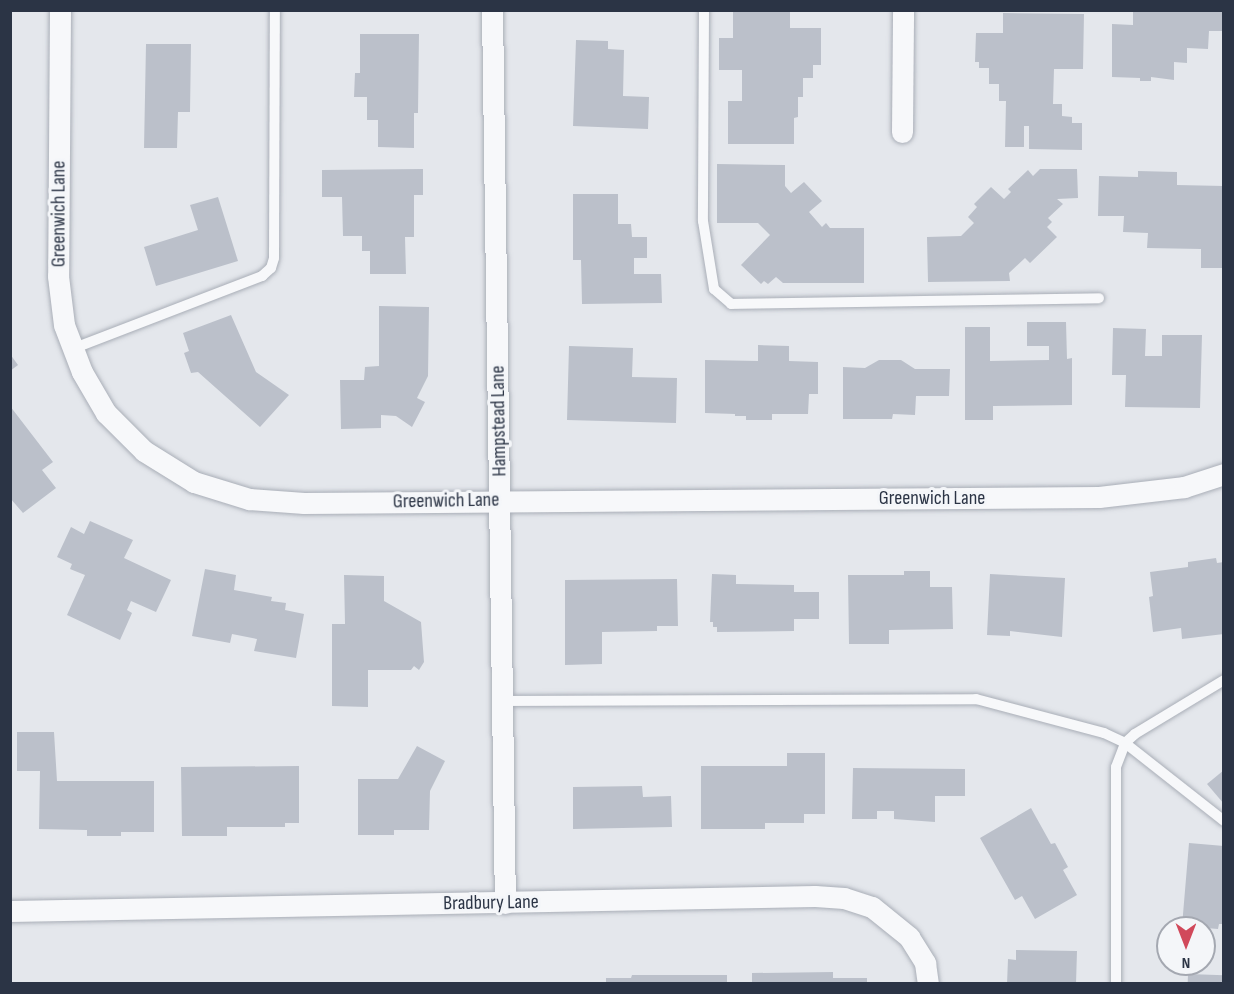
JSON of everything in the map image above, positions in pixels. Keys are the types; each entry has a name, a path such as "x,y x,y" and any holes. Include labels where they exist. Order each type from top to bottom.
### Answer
{"street":[{"name":"Greenwich Lane","path":"60,10 58,276 64,325 82,372 106,412 144,451 194,482 249,499 303,503 1099,497 1184,486 1224,474"},
{"name":"Hampstead Lane","path":"492,10 506,903"},
{"path":"902,132 903,10"},
{"name":"Bradbury Lane","path":"10,911 815,896 844,898 872,907 909,937 925,963 928,984"}],"lane":[{"path":"72,349 262,276 271,268 274,258 276,10"},
{"path":"704,10 703,221 714,289 731,304 1099,298"},
{"path":"1116,984 1116,766 1125,743 1224,680"},
{"path":"503,701 976,699 1104,733 1125,743 1224,820"}],"building":[{"path":"1133,10 1224,10 1224,31 1209,31 1208,49 1187,48 1187,63 1174,62 1174,80 1151,77 1151,81 1140,81 1140,78 1112,77 1112,24 1133,25"},
{"path":"733,12 790,12 790,28 821,28 821,65 813,65 813,78 803,78 803,97 798,97 798,117 794,118 794,144 728,144 728,101 742,101 742,70 719,70 719,38 733,38"},
{"path":"1003,13 1084,14 1083,69 1054,69 1053,104 1062,104 1062,116 1072,117 1072,123 1082,123 1082,150 1029,149 1029,126 1024,126 1024,147 1005,147 1006,101 999,101 999,84 989,84 989,68 979,68 979,62 975,62 976,33 1003,33"},
{"path":"360,34 419,34 418,113 414,113 414,148 378,147 378,120 367,120 367,97 354,97 355,73 360,73"},
{"path":"576,40 608,41 608,49 624,50 623,96 649,97 648,129 573,126"},
{"path":"146,44 191,44 190,112 178,112 177,148 144,148"},
{"path":"717,164 785,165 785,186 791,193 804,182 822,201 809,212 822,227 826,223 830,228 864,228 864,283 783,283 776,277 768,284 764,281 761,284 741,265 770,235 758,223 717,223"},
{"path":"423,169 423,195 414,195 414,237 405,237 406,274 370,274 370,251 362,251 362,236 343,236 342,197 322,197 322,170"},
{"path":"1040,169 1077,169 1078,198 1057,199 1063,204 1048,218 1052,222 1047,227 1057,237 1030,263 1025,258 1009,273 1010,281 928,282 927,237 961,236 974,223 968,217 977,207 974,204 991,187 1004,199 1011,192 1008,189 1028,170 1033,176"},
{"path":"1138,171 1177,172 1177,185 1224,186 1224,268 1201,268 1201,249 1147,248 1148,233 1123,232 1124,216 1098,216 1099,176 1138,177"},
{"path":"573,194 618,194 618,224 631,224 632,237 647,237 647,258 634,258 634,274 661,274 662,303 582,304 581,260 573,260"},
{"path":"218,197 238,261 156,286 144,247 198,230 190,205"},
{"path":"379,306 429,307 428,376 417,398 425,402 412,427 396,416 381,415 381,428 341,429 340,380 364,380 365,367 379,366"},
{"path":"231,315 256,372 289,395 260,427 198,372 191,373 184,353 189,351 183,333"},
{"path":"1027,322 1066,322 1067,359 1072,358 1072,405 993,406 993,420 965,420 965,327 990,327 990,361 1049,360 1049,346 1027,346"},
{"path":"1113,328 1146,329 1145,356 1162,356 1162,335 1202,335 1200,408 1125,407 1126,375 1112,375"},
{"path":"758,345 789,346 789,361 818,362 818,394 809,394 808,414 772,414 772,420 746,420 746,416 735,416 735,414 705,413 705,360 758,361"},
{"path":"569,346 633,348 632,377 677,378 676,423 567,420"},
{"path":"10,354 18,365 10,371"},
{"path":"879,360 901,360 915,369 950,369 949,396 916,396 915,415 893,414 892,419 843,419 843,367 865,368"},
{"path":"10,406 53,462 42,470 56,488 23,513 10,498"},
{"path":"90,521 133,540 124,558 171,580 156,612 131,601 127,610 132,613 120,640 67,615 85,575 70,569 72,564 57,557 71,527 84,534"},
{"path":"1216,558 1217,563 1224,562 1224,634 1182,639 1181,628 1153,632 1149,597 1153,596 1150,572 1188,567 1188,562"},
{"path":"205,569 236,575 234,590 272,597 271,601 286,603 285,610 304,614 296,658 254,651 257,639 232,634 230,643 192,636"},
{"path":"904,571 930,571 930,587 952,587 953,629 889,630 889,644 849,644 848,575 904,575"},
{"path":"712,574 736,575 736,584 794,585 794,592 819,592 819,619 794,619 794,631 717,632 717,627 713,627 713,622 710,622"},
{"path":"990,574 1065,578 1062,637 1010,631 1010,636 987,635"},
{"path":"344,575 384,576 384,601 421,622 424,662 419,670 414,666 411,670 368,670 368,707 332,706 332,624 345,624"},
{"path":"677,579 678,626 657,626 657,631 602,632 602,664 565,665 565,580"},
{"path":"17,732 54,732 57,781 154,781 154,832 121,832 121,836 87,836 87,830 39,829 40,771 17,771"},
{"path":"417,746 445,761 430,791 429,830 394,830 394,835 358,835 358,779 398,779"},
{"path":"787,753 825,753 825,814 804,814 804,823 765,823 765,829 701,829 701,766 787,766"},
{"path":"299,766 299,823 285,823 285,827 227,827 227,836 182,836 181,767"},
{"path":"853,768 965,769 965,796 935,796 935,822 894,819 894,811 877,811 877,819 852,819"},
{"path":"1224,770 1224,804 1207,784"},
{"path":"642,786 643,797 671,796 672,827 573,829 573,787"},
{"path":"1031,808 1051,844 1055,843 1068,867 1063,870 1077,895 1035,919 1022,896 1015,900 980,838"},
{"path":"1189,843 1224,846 1224,924 1219,924 1216,929 1216,916 1183,916"},
{"path":"1016,950 1077,951 1076,984 1007,984 1008,959 1016,960"},
{"path":"833,972 833,978 867,978 867,984 752,984 752,973"},
{"path":"632,975 727,975 727,984 606,984 606,978 631,978"},
{"path":"1224,975 1224,984 1188,984 1188,976"}]}
